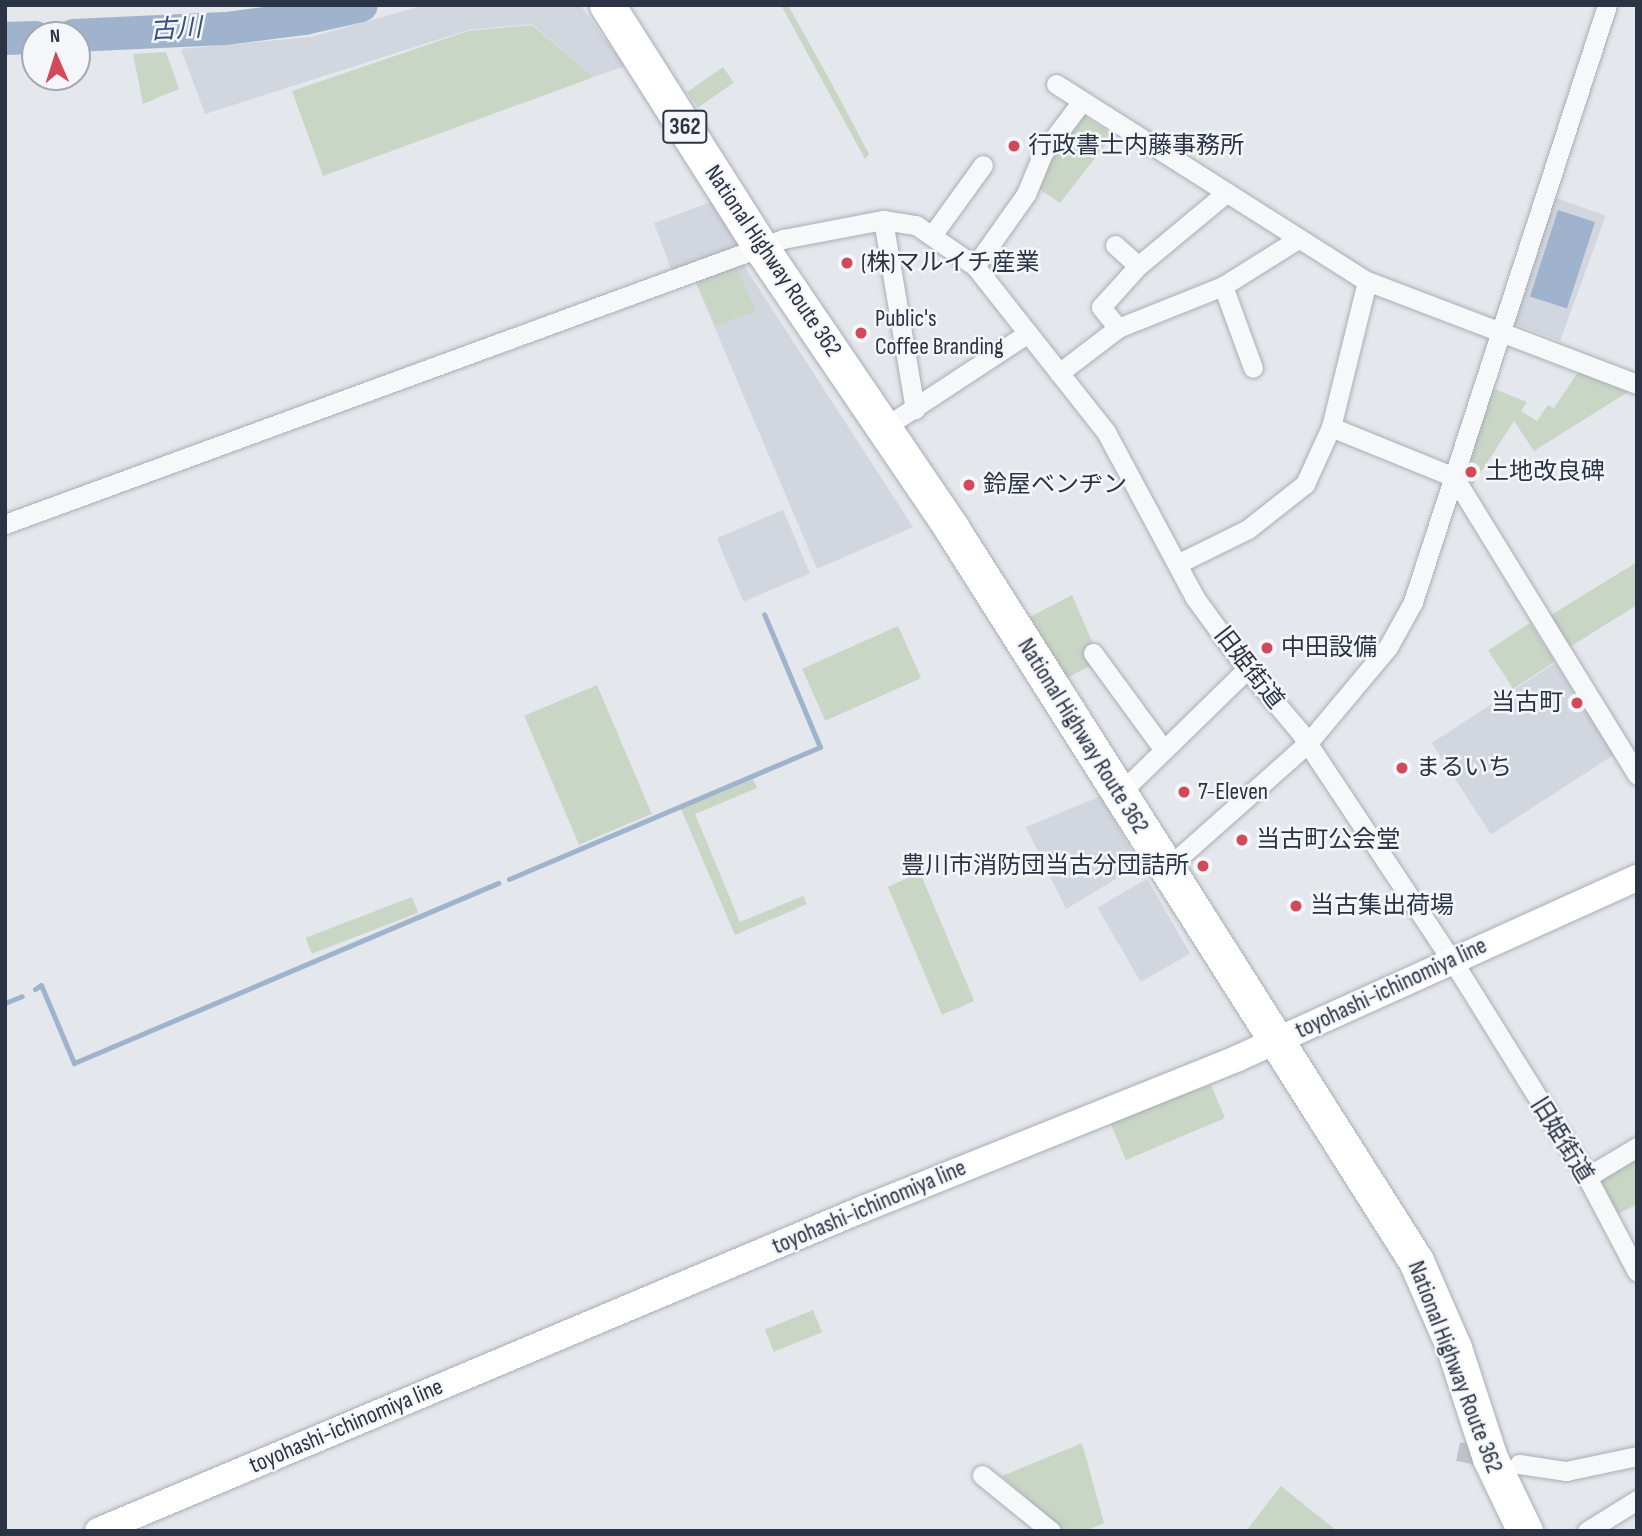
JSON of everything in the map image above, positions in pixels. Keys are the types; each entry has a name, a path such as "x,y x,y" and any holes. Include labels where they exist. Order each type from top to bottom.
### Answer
{"highway":[{"name":"National Highway Route 362","path":"607,5 762,249 885,427 1120,793 1274,1042 1416,1261 1454,1348 1490,1458 1525,1531"}],"main road":[{"name":"toyohashi-ichinomiya line","path":"99,1531 863,1209 1274,1042 1449,960 1637,878"}],"street":[{"path":"1166,869 1307,744 1388,647 1413,602 1607,5"},
{"path":"1056,83 1367,281 1637,384"},
{"path":"975,266 1026,194 1044,153 1082,101"},
{"path":"933,234 983,165"},
{"path":"1118,328 1101,306 1138,266 1226,193"},
{"name":"旧姫街道","path":"5,524 762,249 783,239 883,220 916,225 933,234 975,266 1106,432 1195,598 1307,744 1449,960 1587,1177 1637,1272"},
{"path":"883,220 915,410"},
{"path":"1059,373 1118,328 1223,286 1298,239"},
{"path":"1115,245 1138,266"},
{"path":"1179,564 1248,529 1287,502 1305,484 1331,427 1367,281"},
{"path":"1223,286 1253,368"},
{"path":"885,427 915,410 1028,333"},
{"path":"1331,427 1454,477 1637,775"},
{"path":"1093,653 1164,750"},
{"path":"1120,793 1247,669"},
{"path":"1587,1177 1637,1147"},
{"path":"1518,1464 1566,1471 1637,1456"},
{"path":"982,1475 1051,1531"},
{"path":"1587,1531 1637,1500"}],"shaded area":[{"path":"425,5 580,5 625,66 594,77 532,24 468,30 205,114 181,49 311,37"},
{"path":"1554,197 1606,216 1560,341 1509,322"},
{"path":"714,201 744,246 672,272 654,223"},
{"path":"743,264 913,527 817,569 695,281"},
{"path":"783,510 810,574 744,602 717,538"},
{"path":"1555,663 1614,754 1491,834 1432,743"},
{"path":"1101,796 1139,865 1066,909 1026,827"},
{"path":"1147,879 1190,953 1141,982 1098,908"}],"green space":[{"path":"781,5 788,5 833,86 869,154 865,159"},
{"path":"532,25 594,77 323,176 292,91 468,31"},
{"path":"166,52 179,89 143,104 133,54"},
{"path":"723,67 734,83 698,108 687,92"},
{"path":"1081,114 1113,135 1060,203 1036,187 1049,155"},
{"path":"737,268 756,311 716,326 696,281"},
{"path":"1578,372 1628,392 1534,451 1514,421 1469,491 1461,479 1492,388 1527,402 1521,411 1537,421 1548,405 1554,408"},
{"path":"1637,562 1637,605 1568,648 1548,617"},
{"path":"1072,595 1109,681 1088,667 1067,678 1030,617"},
{"path":"1530,623 1555,662 1513,689 1488,650"},
{"path":"898,626 921,678 825,721 802,669"},
{"path":"597,685 652,814 579,845 524,716"},
{"path":"753,779 757,788 695,814 740,922 803,896 807,904 735,935 681,809"},
{"path":"920,873 974,1001 942,1015 888,887"},
{"path":"412,897 418,913 312,954 306,938"},
{"path":"1211,1085 1225,1118 1126,1160 1109,1120"},
{"path":"1637,1154 1637,1204 1618,1214 1599,1178"},
{"path":"813,1310 822,1332 774,1352 765,1329"},
{"path":"1082,1443 1104,1523 1085,1531 1064,1531 1002,1476"},
{"path":"1281,1486 1337,1531 1246,1531"}],"water":[{"path":"1558,210 1595,222 1567,309 1530,297"}],"waterway":[{"name":"古川","path":"91,34 225,28 304,18 361,5"},
{"name":"古川","path":"5,38 21,37"},
{"path":"509,879 820,747 764,614"},
{"path":"35,989 41,985 74,1063 498,883"},
{"path":"5,1003 22,996"}],"tunnel":[{"path":"1458,1451 1495,1459"}],"place":[{"name":"行政書士内藤事務所","path":"1014,146"},
{"name":"(株)マルイチ産業","path":"847,263"},
{"name":"Public's Coffee Branding","path":"861,333"},
{"name":"土地改良碑","path":"1471,472"},
{"name":"鈴屋ベンヂン","path":"969,485"},
{"name":"中田設備","path":"1267,648"},
{"name":"当古町","path":"1577,703"},
{"name":"まるいち","path":"1402,768"},
{"name":"7-Eleven","path":"1184,792"},
{"name":"当古町公会堂","path":"1242,840"},
{"name":"豊川市消防団当古分団詰所","path":"1203,866"},
{"name":"当古集出荷場","path":"1296,906"}]}
